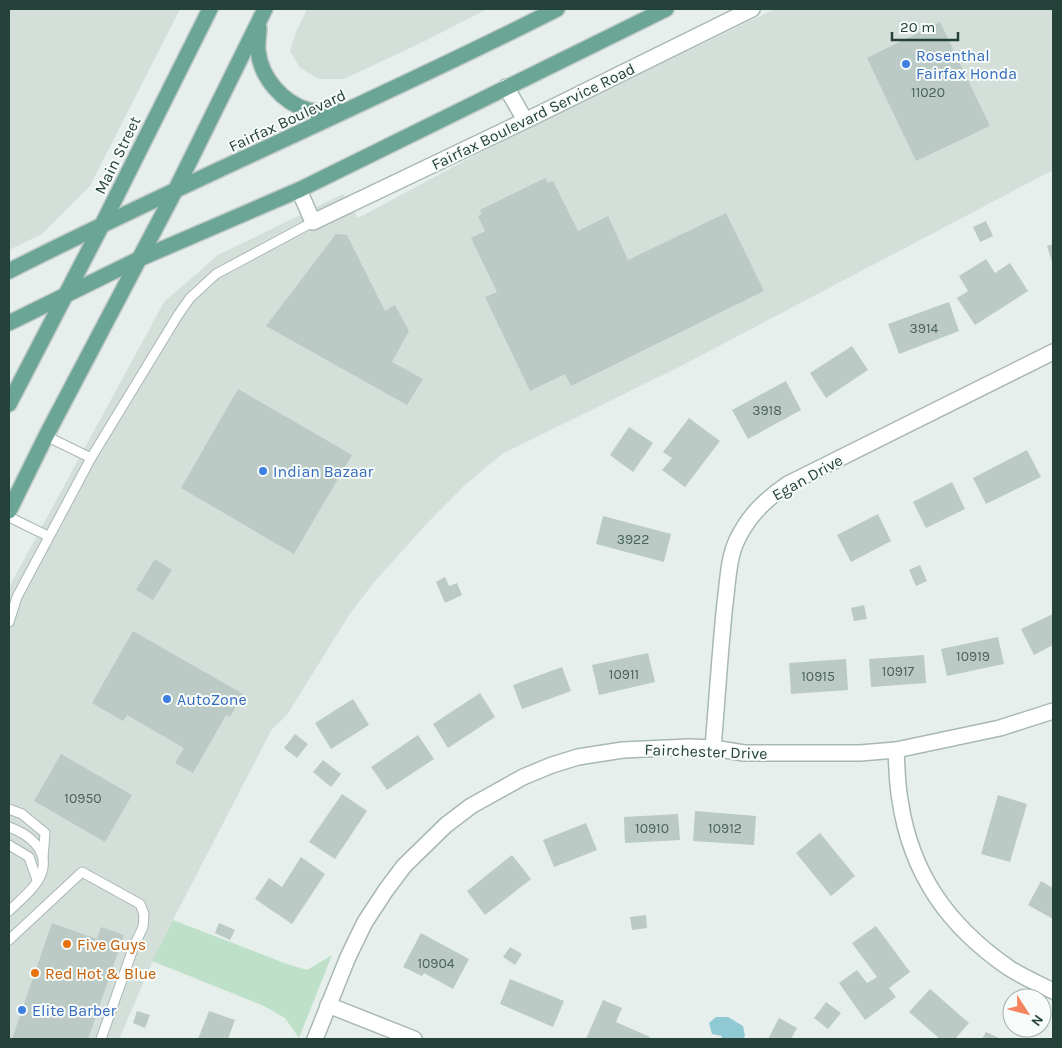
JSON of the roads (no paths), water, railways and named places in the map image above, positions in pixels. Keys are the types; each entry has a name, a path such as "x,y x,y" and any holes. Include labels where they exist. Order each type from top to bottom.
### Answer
{"main road":[{"name":"Main Street","path":"103,223 210,9"},
{"name":"Fairfax Boulevard","path":"103,223 462,57 557,9"},
{"path":"9,323 140,259 299,190 666,9"},
{"path":"263,14 258,50 261,67 270,82 282,96 294,105 310,111 348,110"},
{"path":"9,511 46,436 175,191 263,14"},
{"path":"9,271 103,223"},
{"path":"9,404 103,223"}],"street":[{"name":"Fairfax Boulevard Service Road","path":"313,222 752,9"},
{"path":"506,87 525,120"},
{"path":"299,190 313,222"},
{"name":"Egan Drive","path":"713,748 730,559 737,541 755,511 788,484 1053,352"},
{"name":"Fairchester Drive","path":"315,1039 348,957 365,922 404,866 446,825 471,806 523,777 578,757 623,750 689,747 754,753 860,753 896,750 1000,728 1053,711"},
{"path":"896,750 900,800 911,849 927,883 941,905 955,923 978,945 1011,969 1053,992"},
{"path":"328,1005 414,1039"}],"lane":[{"path":"9,622 13,595 91,458 178,314 190,298 216,274 313,222"},
{"path":"46,436 91,458"},
{"path":"9,517 48,536"},
{"path":"9,809 22,814 45,833 42,873 30,890 9,911"},
{"path":"9,827 22,832 36,843 43,858"},
{"path":"9,845 29,857 37,880"},
{"path":"9,940 82,872 140,904 144,914 143,927 134,946 101,1039"}],"water":[{"path":"716,1017 728,1017 743,1026 745,1036 743,1039 721,1039 722,1036 712,1034 709,1023"}],"place":[{"name":"Rosenthal Fairfax Honda","path":"906,64"},
{"name":"Indian Bazaar","path":"263,471"},
{"name":"AutoZone","path":"167,699"},
{"name":"Five Guys","path":"67,944"},
{"name":"Red Hot & Blue","path":"35,973"},
{"name":"Elite Barber","path":"22,1010"}]}
